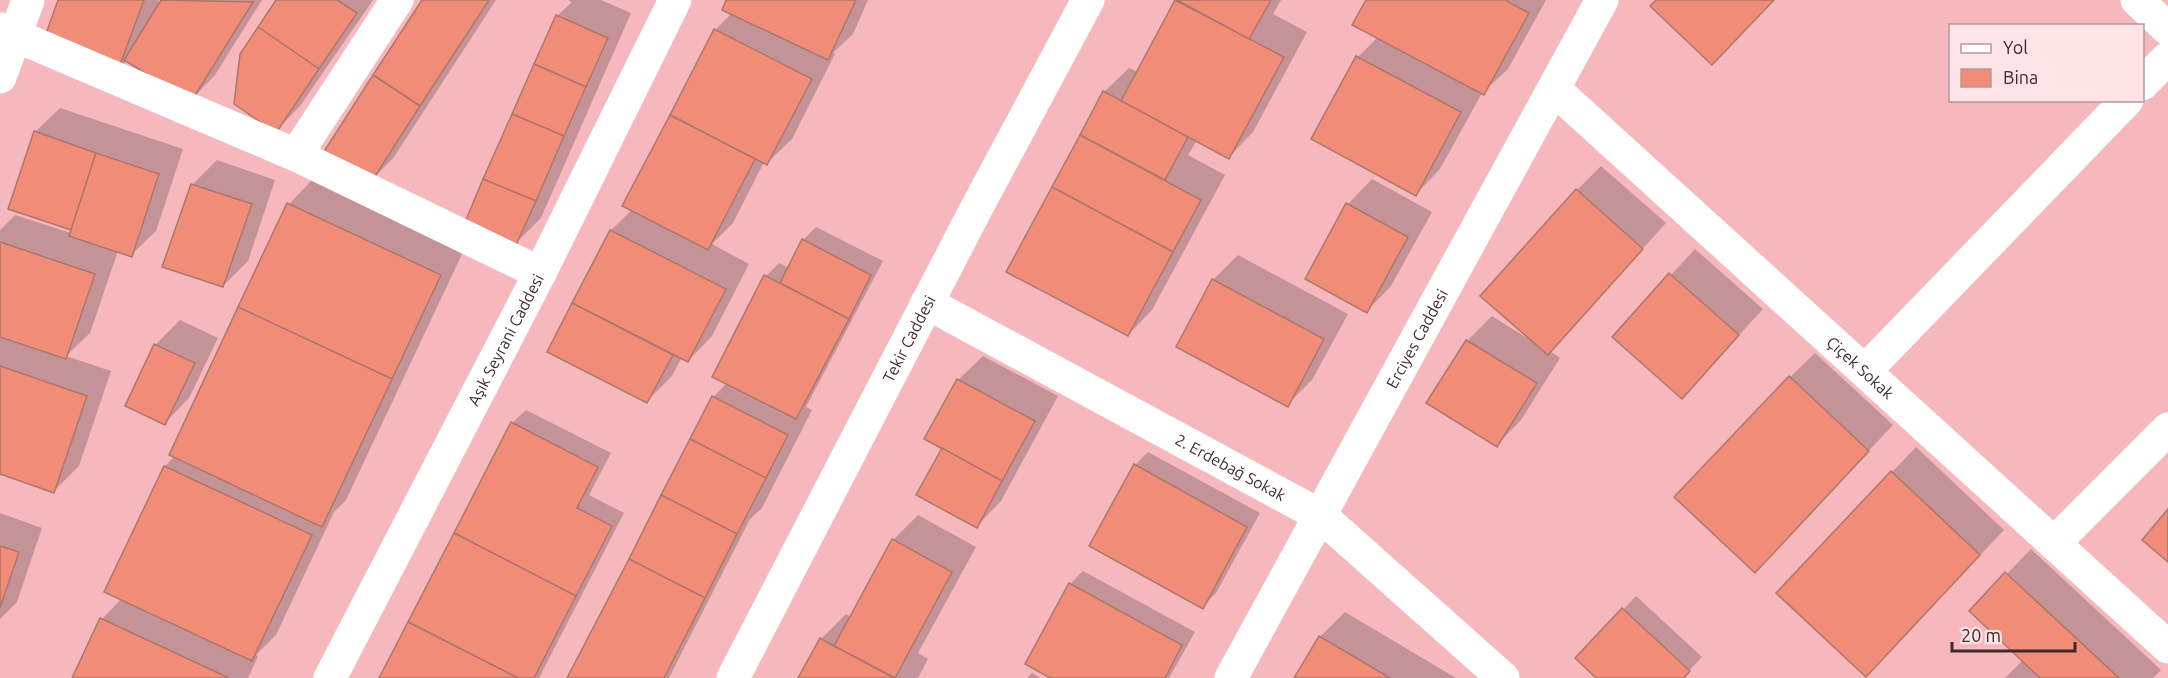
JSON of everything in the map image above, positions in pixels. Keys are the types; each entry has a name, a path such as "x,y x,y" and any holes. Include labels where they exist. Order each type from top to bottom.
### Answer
{"street":[{"path":"0,77 7,32 28,0"},
{"path":"296,155 397,0"},
{"name":"Aşık Seyrani Caddesi","path":"330,678 540,273 675,0"},
{"name":"Tekir Caddesi","path":"733,678 927,303 1088,0"},
{"name":"Erciyes Caddesi","path":"1231,678 1322,516 1602,0"},
{"path":"2137,0 2168,29"},
{"path":"7,32 296,155 540,273"},
{"path":"2144,82 2168,58"},
{"name":"Çiçek Sokak","path":"1554,89 2168,647"},
{"path":"1865,371 2125,102"},
{"name":"2. Erdebağ Sokak","path":"927,303 1322,516 1503,678"},
{"path":"2054,543 2168,429"}],"building":[{"path":"58,0 144,0 117,73 42,45"},
{"path":"161,0 253,2 191,102 124,60"},
{"path":"276,0 337,0 357,13 319,69 258,27"},
{"path":"422,0 489,0 420,106 373,75"},
{"path":"726,0 856,0 828,60 722,10"},
{"path":"1175,0 1284,57 1229,159 1121,101"},
{"path":"1177,0 1271,0 1249,39"},
{"path":"1366,0 1505,0 1529,13 1484,95 1352,25"},
{"path":"1656,0 1774,0 1712,65 1650,6"},
{"path":"556,15 608,38 586,87 534,64"},
{"path":"258,27 319,69 276,133 234,104 240,54"},
{"path":"714,29 812,79 767,165 670,115"},
{"path":"1356,56 1461,112 1416,196 1311,139"},
{"path":"534,64 586,87 564,136 512,114"},
{"path":"373,75 420,106 370,184 323,153"},
{"path":"1103,91 1188,137 1165,180 1080,135"},
{"path":"512,114 564,136 536,201 483,179"},
{"path":"670,115 755,159 708,250 622,206"},
{"path":"34,131 96,153 71,230 8,209"},
{"path":"1080,135 1201,200 1173,252 1052,187"},
{"path":"96,153 159,174 132,257 69,236"},
{"path":"483,179 536,201 516,245 465,222"},
{"path":"191,184 252,204 223,287 162,267"},
{"path":"1052,187 1173,252 1128,336 1006,272"},
{"path":"1576,189 1643,249 1548,355 1480,296"},
{"path":"287,203 441,275 392,379 238,307"},
{"path":"1346,203 1408,237 1367,313 1305,279"},
{"path":"610,230 726,289 688,362 572,303"},
{"path":"802,239 871,275 849,319 780,283"},
{"path":"0,242 95,274 66,359 0,337"},
{"path":"1669,273 1739,335 1682,399 1612,337"},
{"path":"764,275 849,319 796,419 712,377"},
{"path":"1212,279 1324,339 1288,407 1176,347"},
{"path":"572,303 673,355 647,403 547,352"},
{"path":"238,307 392,379 322,527 169,455"},
{"path":"1466,340 1537,383 1497,447 1426,403"},
{"path":"154,344 195,363 165,425 125,406"},
{"path":"0,366 87,396 54,493 0,474"},
{"path":"1789,376 1869,451 1755,573 1674,497"},
{"path":"957,379 1035,421 1002,481 924,439"},
{"path":"712,396 788,435 766,478 690,439"},
{"path":"511,422 598,467 577,508 612,526 576,596 454,533"},
{"path":"690,439 766,478 737,534 661,495"},
{"path":"942,448 1002,481 977,528 916,495"},
{"path":"1134,464 1247,527 1203,609 1089,546"},
{"path":"164,466 312,535 252,661 104,592"},
{"path":"1891,471 1980,555 1866,677 1776,593"},
{"path":"661,495 737,534 705,598 629,559"},
{"path":"2168,509 2168,562 2142,540"},
{"path":"454,533 576,596 534,678 518,678 408,622"},
{"path":"892,539 952,572 895,678 834,646"},
{"path":"0,546 19,552 0,608"},
{"path":"629,559 705,598 664,678 567,678"},
{"path":"2005,572 2119,678 2040,678 1969,611"},
{"path":"1069,583 1182,645 1165,678 1050,678 1025,664"},
{"path":"1622,608 1690,671 1684,678 1596,678 1575,658"},
{"path":"100,618 229,678 72,678"},
{"path":"408,622 518,678 379,678"},
{"path":"1319,636 1390,678 1294,678"},
{"path":"820,638 834,646 894,678 798,678"}]}
